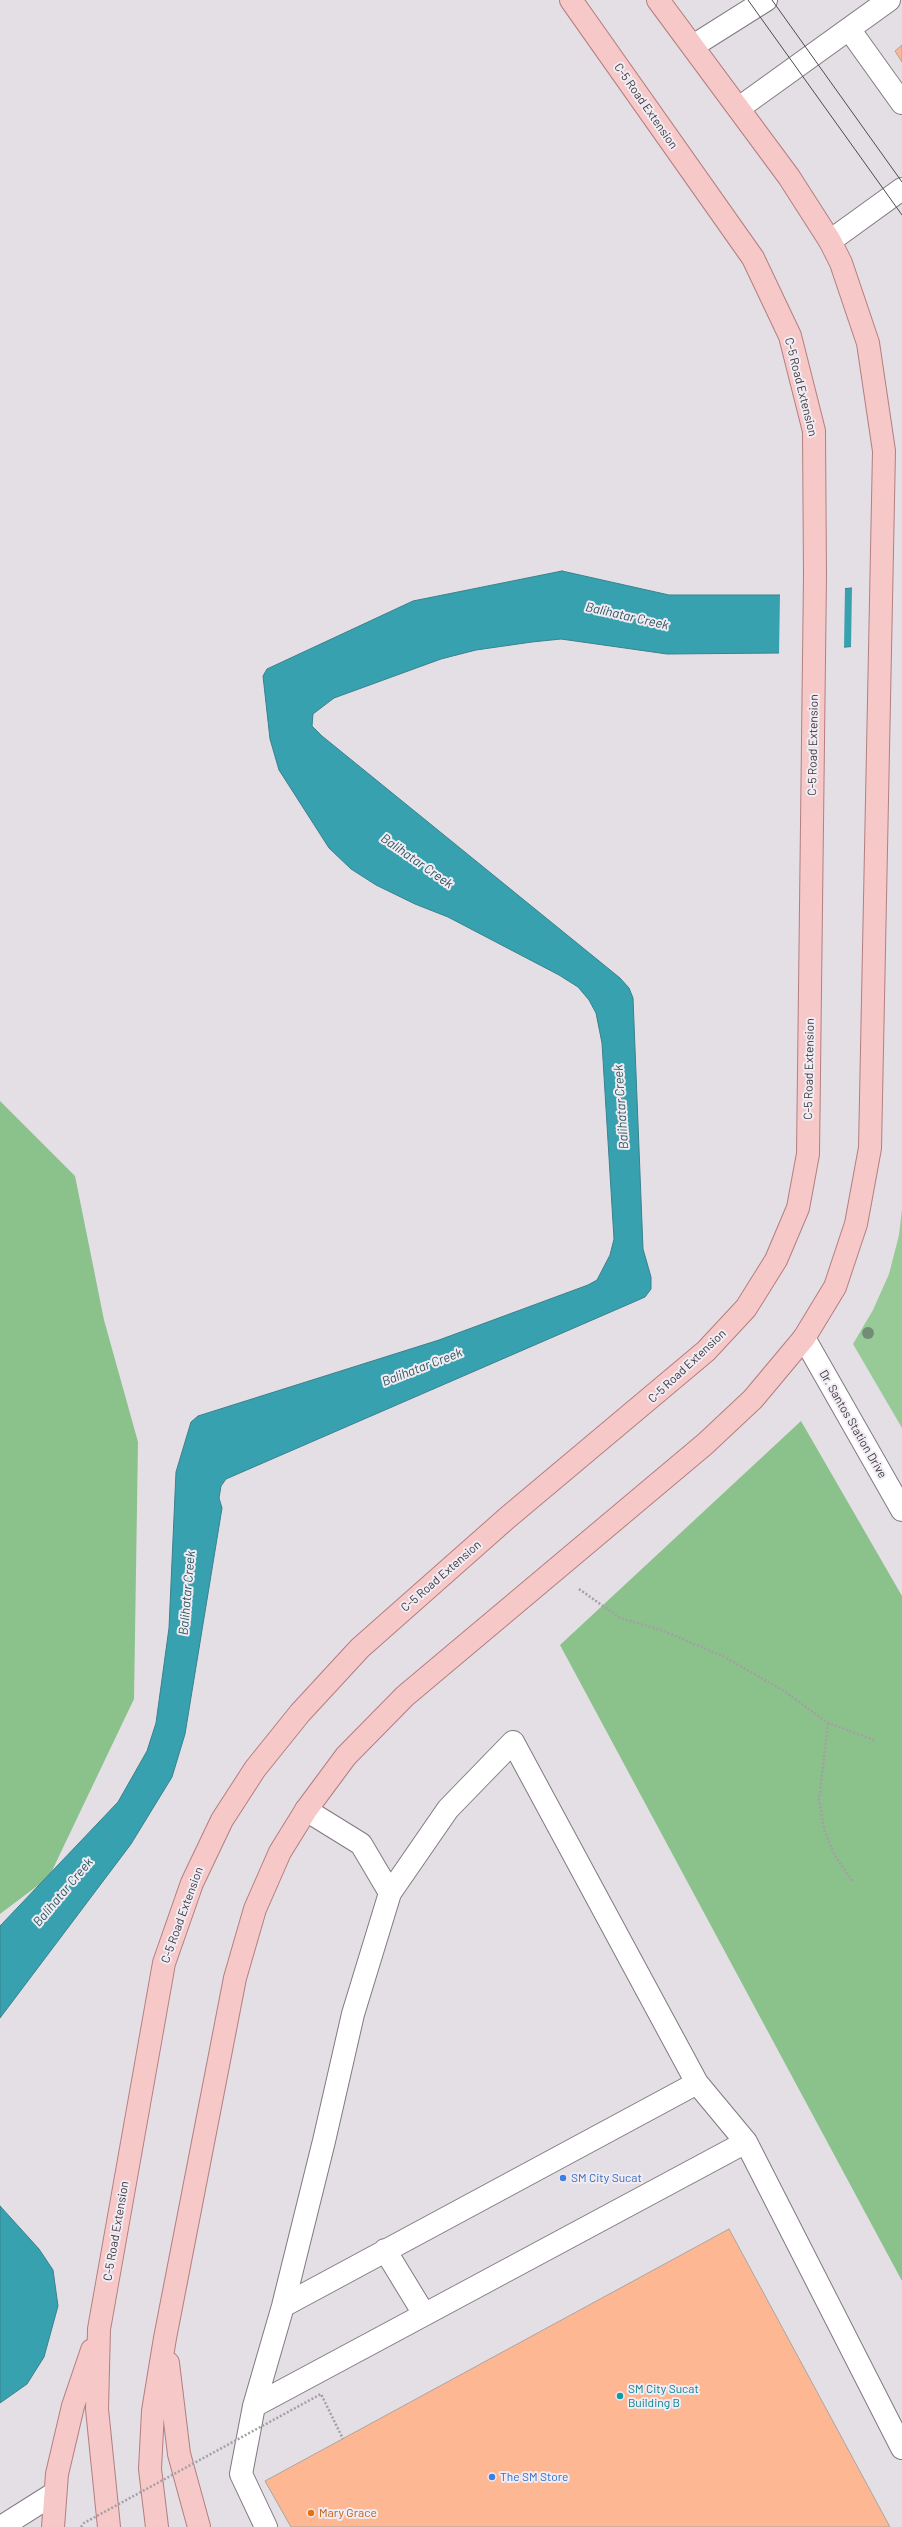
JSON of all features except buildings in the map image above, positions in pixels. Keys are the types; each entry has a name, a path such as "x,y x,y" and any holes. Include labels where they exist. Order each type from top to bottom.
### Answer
{"main road":[{"name":"C-5 Road Extension","path":"109,2527 98,2409 99,2329 146,2055 164,1963 192,1883 222,1820 255,1769 300,1713 360,1648 507,1518 706,1352 746,1308 776,1260 798,1208 808,1154 816,576 814,432 790,336 753,258 571,0"},
{"path":"157,2527 150,2469 153,2411 165,2338 235,1978 255,1909 280,1852 306,1810 346,1756 405,1696 705,1444 753,1399 804,1338 834,1287 856,1224 870,1148 884,451 868,343 841,263 830,241 789,178 739,108 658,0"},
{"path":"53,2527 57,2474 73,2406 99,2329"},
{"path":"165,2338 179,2454 199,2527"}],"street":[{"path":"693,46 766,0"},
{"path":"739,108 889,0"},
{"path":"849,29 902,103"},
{"path":"830,241 902,189"},
{"name":"Dr. Santos Station Drive","path":"804,1338 902,1510"},
{"path":"266,2527 241,2474 254,2406 283,2306 324,2141 352,2014 390,1893 448,1809 513,1742 697,2083 746,2142 902,2448"},
{"path":"306,1810 362,1844 390,1893"},
{"path":"283,2306 697,2083"},
{"path":"254,2406 746,2142"},
{"path":"385,2250 424,2314"},
{"path":"1,2527 55,2493"}],"path":[{"path":"556,1569 589,1596 620,1618 661,1630 723,1656 784,1691 828,1723 874,1740"},
{"path":"828,1723 819,1800 824,1829 834,1854 852,1880"},
{"path":"81,2527 84,2523 321,2394 343,2439"}],"green space":[{"path":"0,1101 75,1176 104,1320 138,1442 134,1699 49,1877 0,1914"},
{"path":"902,1209 902,1428 853,1344 873,1310 889,1274 899,1235"},
{"path":"801,1421 902,1596 902,2281 560,1645"}],"water":[{"name":"Balihatar Creek","path":"562,571 669,595 780,595 902,583 902,642 779,653 667,654 561,639 532,642 476,650 441,659 334,698 313,714 312,726 322,736 620,978 629,988 633,998 643,1249 651,1277 651,1289 645,1297 226,1479 221,1486 219,1498 222,1508 185,1734 172,1777 131,1844 0,2018 0,1926 118,1802 147,1751 156,1723 169,1628 176,1472 191,1422 198,1416 439,1340 588,1285 597,1280 610,1255 614,1239 602,1043 596,1013 589,1000 578,987 559,975 448,917 415,904 376,885 351,869 329,848 279,770 270,739 263,676 267,669 413,601"},
{"path":"0,2206 39,2249 53,2270 58,2306 44,2357 27,2384 0,2403"}],"pier":[{"path":"902,581 902,644 851,648 852,586"},
{"path":"845,587 844,649 779,655 780,593"}],"tram line":[{"path":"748,0 902,215"},
{"path":"772,0 902,182"}],"place":[{"name":"SM City Sucat","path":"563,2178"},
{"name":"SM City Sucat Building B","path":"620,2396"},
{"name":"The SM Store","path":"492,2477"},
{"name":"Mary Grace","path":"311,2513"}]}
